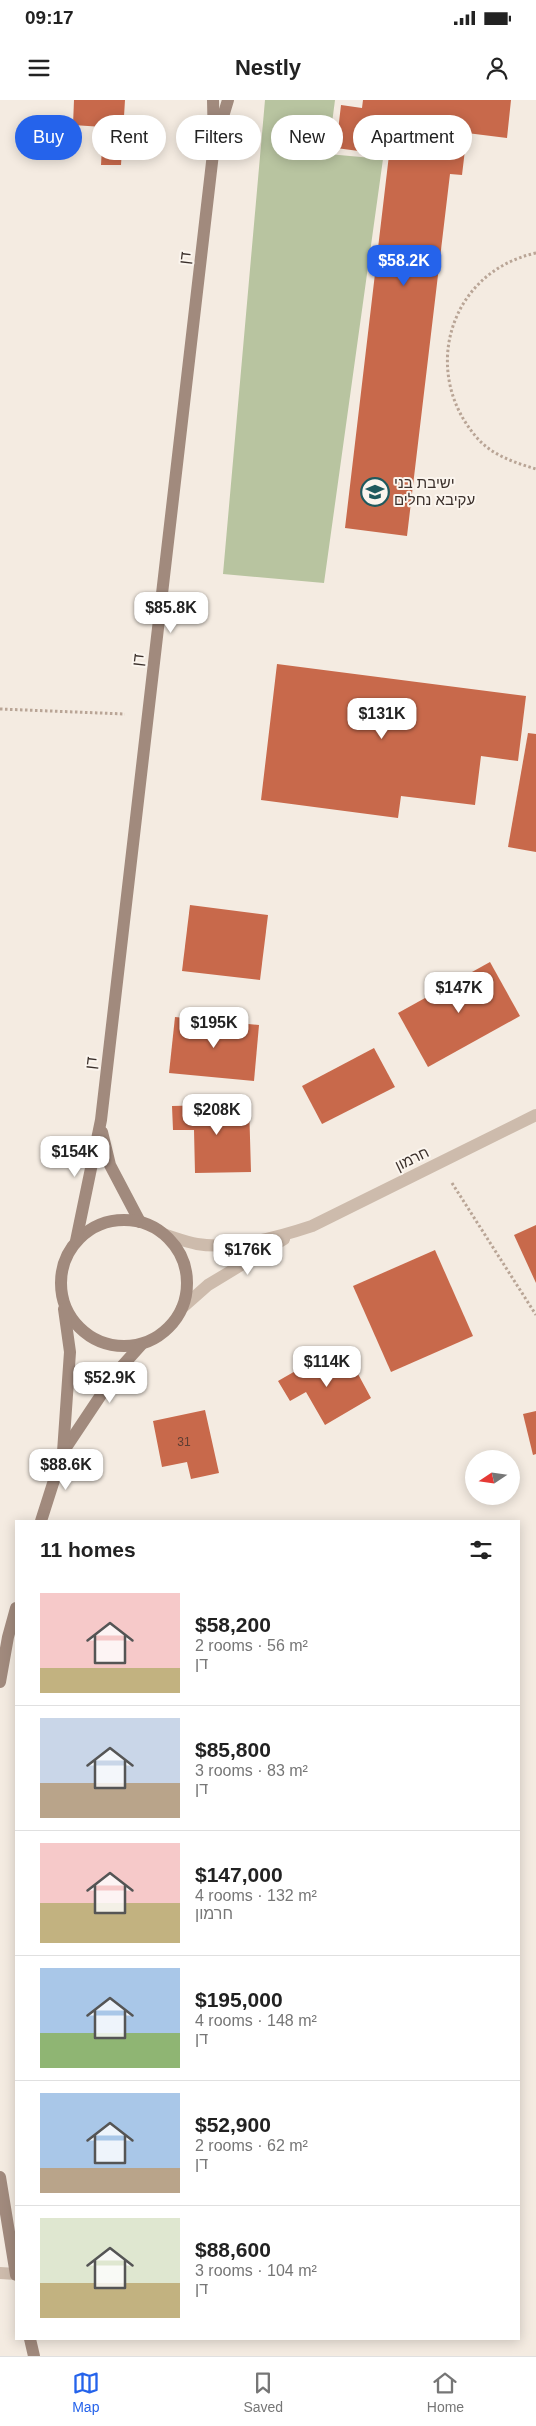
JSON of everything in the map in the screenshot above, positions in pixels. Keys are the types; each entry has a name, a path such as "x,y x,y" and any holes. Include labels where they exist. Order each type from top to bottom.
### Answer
{"street":[{"name":"דן","path":"213,100 213,115"},
{"name":"דן","path":"223,115 228,100"},
{"name":"דן","path":"76,1241 101,1120 212,160"},
{"name":"חרמון","path":"182,1308 208,1285 302,1229 440,1164 536,1115"},
{"name":"דן","path":"101,1120 104,1148 110,1165 140,1222"},
{"path":"42,1520 63,1452 70,1352 62,1300 60,1279 65,1259 76,1241 91,1228 110,1221 130,1219 150,1224 166,1235 179,1251 186,1270 188,1289 182,1308 173,1324 158,1337 141,1345 121,1347 103,1344 84,1334 71,1318 62,1300"},
{"name":"חרמון","path":"166,1235 198,1244 242,1243 280,1237 302,1229"},
{"path":"63,1452 115,1374 141,1345"},
{"path":"0,1682 8,1637 15,1612"},
{"path":"0,2177 15,2269"},
{"path":"0,2273 15,2275"},
{"path":"30,2340 34,2356"}],"path":[{"path":"536,253 516,257 484,276 461,306 448,341 448,378 459,412 480,441 509,461 536,469"},
{"path":"0,709 148,715"},
{"path":"440,1164 536,1314"}],"green space":[{"path":"265,100 335,100 333,115 271,115 271,160 343,160 343,155 353,156 353,160 383,160 324,583 223,574"}],"building":[{"path":"74,100 125,100 124,115 92,115 92,126 82,126 82,115 73,115"},
{"path":"363,100 511,100 507,138 472,134 472,115 353,115 353,150 343,149 343,115 340,115 341,105 362,108"},
{"path":"101,160 121,160 121,165 101,165"},
{"path":"388,160 464,160 462,175 450,174 407,536 345,528"},
{"path":"277,664 526,696 518,761 481,756 475,805 401,796 398,818 261,800"},
{"path":"528,733 536,734 536,852 508,847"},
{"path":"190,905 268,915 260,980 182,971"},
{"path":"490,962 520,1016 428,1067 398,1013"},
{"path":"175,1017 259,1025 254,1081 169,1073"},
{"path":"374,1048 395,1087 322,1124 302,1086"},
{"path":"249,1104 251,1172 195,1173 194,1130 173,1130 172,1106"},
{"path":"536,1225 536,1283 514,1235"},
{"path":"435,1250 473,1336 391,1372 353,1286"},
{"path":"325,1354 335,1373 352,1363 371,1398 325,1425 306,1392 290,1401 278,1381"},
{"path":"205,1410 219,1473 191,1479 187,1462 162,1467 153,1421"},
{"path":"536,1411 536,1454 533,1455 523,1414"}],"place":[{"name":"ישיבת בני עקיבא נחלים","path":"375,492"}]}
